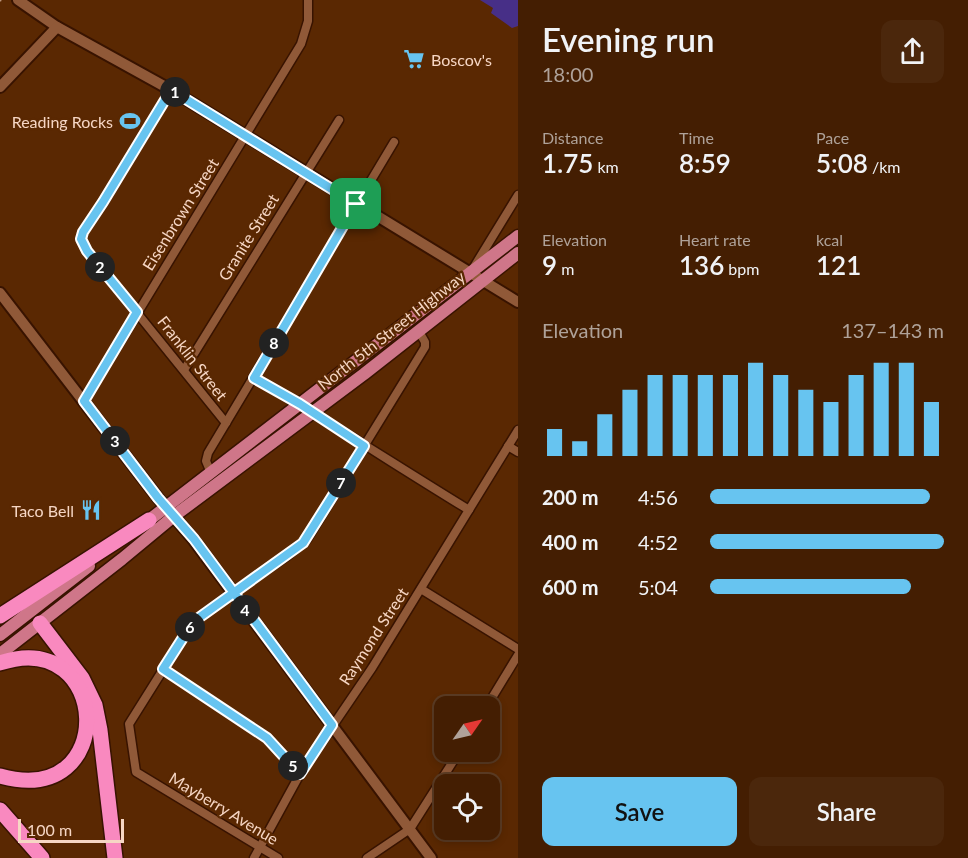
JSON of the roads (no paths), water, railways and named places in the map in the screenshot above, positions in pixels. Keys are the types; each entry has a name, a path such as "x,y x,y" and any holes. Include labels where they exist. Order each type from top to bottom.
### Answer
{"highway":[{"path":"0,616 149,520"},
{"path":"40,623 86,684 95,705 115,858"},
{"path":"0,663 32,658 49,662 59,668 79,688 86,704 88,721 81,748 62,770 35,780 0,776"},
{"path":"0,810 42,858"},
{"path":"0,824 29,858"}],"main road":[{"name":"North 5th Street Highway","path":"0,654 122,559 211,473 518,236"},
{"name":"North 5th Street Highway","path":"0,635 149,520 170,512 311,412 518,253"},
{"path":"26,615 40,623"}],"street":[{"name":"Eisenbrown Street","path":"84,401 301,44 308,21 308,0"},
{"path":"18,1 57,27 171,90 518,302"},
{"path":"0,87 57,27"},
{"name":"Franklin Street","path":"171,90 83,232 81,239 87,251 226,423"},
{"name":"Granite Street","path":"184,370 339,120"},
{"path":"211,473 206,456 394,142"},
{"path":"471,272 518,195"},
{"path":"0,293 170,512 194,539 431,858"},
{"path":"300,774 267,738 163,669 193,622 303,543 425,347 425,342 418,330"},
{"path":"254,378 300,404 469,510"},
{"name":"Raymond Street","path":"254,858 300,774 372,668 518,430"},
{"path":"508,446 518,452"},
{"path":"421,589 518,650"},
{"path":"493,696 518,656"},
{"name":"Mayberry Avenue","path":"163,669 129,724 136,772 278,858"},
{"path":"367,858 410,829 453,762"}],"place":[{"name":"Boscov's","path":"414,59"},
{"name":"Reading Rocks","path":"130,121"},
{"name":"Taco Bell","path":"91,510"}]}
